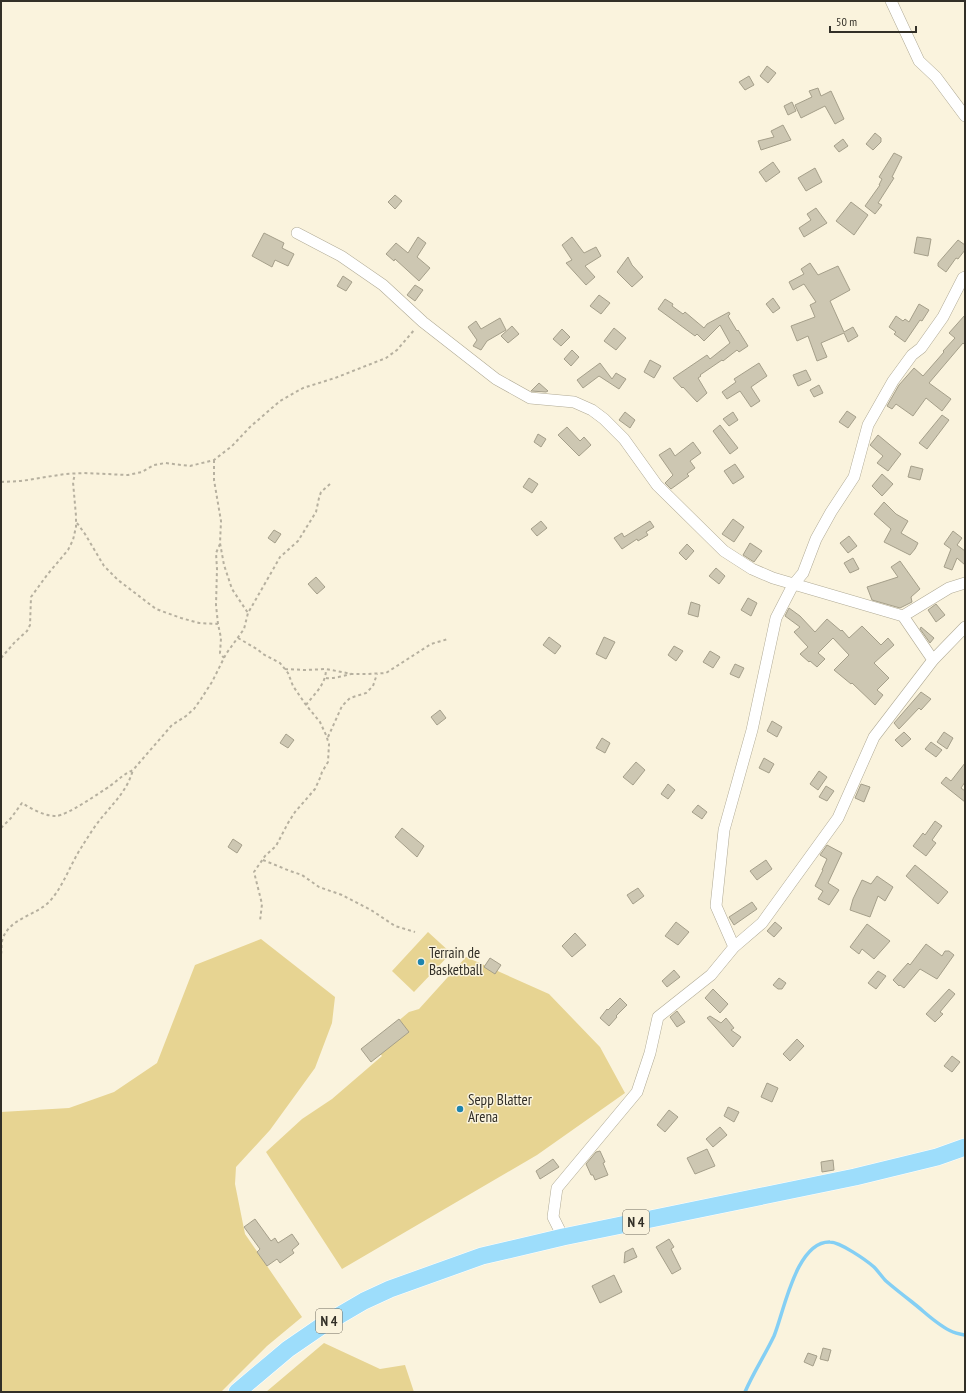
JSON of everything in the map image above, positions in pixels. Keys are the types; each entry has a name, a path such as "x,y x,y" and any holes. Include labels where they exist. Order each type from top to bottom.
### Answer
{"main road":[{"name":"N 4","path":"237,1392 288,1349 322,1324 390,1288 482,1256 563,1237 848,1178 937,1157 965,1147"}],"street":[{"path":"891,1 919,61 936,77 965,116"},
{"path":"297,233 341,256 383,284 422,321 496,378 530,398 574,402 592,410 604,419 624,439 657,485 724,551 752,569 794,585 904,616 933,660"},
{"path":"734,947 716,906 724,830 752,730 776,618 794,585 804,573 816,539 830,512 854,477 868,425 880,402 912,355 921,348 943,317 965,277"},
{"path":"904,616 949,588 965,583"},
{"path":"563,1237 553,1218 557,1188 637,1092 650,1053 658,1017 711,975 734,947 762,923 838,818 874,737 933,660 965,627"}],"path":[{"path":"1,482 75,474 128,475 142,472 154,465 165,463 190,466 214,460 232,446 280,401 303,388 335,378 386,358 397,350 422,321"},
{"path":"214,460 214,480 221,521 220,543 224,565 232,589 248,613"},
{"path":"1,658 15,642 27,632 30,625 31,597 46,575 68,550 73,540 76,522 76,503 73,482 75,474"},
{"path":"1,954 2,941 7,931 12,926 42,908 50,901 69,874 81,849 102,817 126,789 133,770 172,725 194,709 212,682 224,658 244,629 248,613 280,558 298,541 316,512 321,492 330,484"},
{"path":"76,522 104,566 118,580 156,609 199,623 218,624"},
{"path":"220,543 216,553 216,605 221,638 220,653 224,658"},
{"path":"238,638 263,654 276,660 285,669 293,686 320,722 327,738 329,748 328,762 315,789 295,812 276,846 262,860 254,872 262,904 260,921"},
{"path":"326,678 332,679 337,676 352,674 386,673 431,644 448,639"},
{"path":"285,669 326,669 352,674"},
{"path":"306,705 326,678 326,669"},
{"path":"327,738 342,706 350,698 366,693 372,686 377,674"},
{"path":"1,828 11,818 22,803 46,814 59,816 86,803 109,787 125,773 133,770"},
{"path":"262,860 290,872 302,875 319,887 342,895 371,910 395,926 415,932"}],"shaded area":[{"name":"Terrain de Basketball","path":"428,932 451,953 414,992 392,971"},
{"path":"261,939 335,997 332,1023 315,1068 270,1130 236,1167 235,1184 245,1234 302,1317 267,1346 221,1392 1,1392 1,1112 69,1108 114,1092 157,1063 195,965"},
{"name":"Sepp Blatter Arena","path":"466,957 549,994 600,1047 625,1093 537,1155 342,1269 266,1152 302,1119 332,1099 382,1056 372,1043 409,1012 419,1009"},
{"path":"324,1343 380,1369 405,1365 414,1392 266,1392"}],"building":[{"path":"767,66 776,73 768,83 760,76"},
{"path":"749,76 754,85 745,90 739,82"},
{"path":"818,88 821,96 831,91 844,119 835,124 825,106 801,118 795,105 812,97 809,91"},
{"path":"792,102 796,111 788,115 784,106"},
{"path":"783,125 791,140 761,150 758,141 774,137 771,131"},
{"path":"875,133 881,138 881,142 873,150 866,144"},
{"path":"843,139 848,146 839,152 834,146"},
{"path":"894,153 902,157 892,177 894,178 878,203 882,205 875,214 865,206 880,185 882,179 879,177"},
{"path":"773,162 780,172 766,182 759,172"},
{"path":"815,168 822,182 806,191 798,178"},
{"path":"395,195 402,201 395,209 388,202"},
{"path":"851,202 868,215 854,235 836,221"},
{"path":"816,208 827,223 804,237 799,228 811,220 807,214"},
{"path":"264,233 284,243 282,248 294,254 288,266 275,260 272,267 252,256"},
{"path":"418,237 426,243 417,257 430,268 419,281 395,259 394,261 386,254 396,243 408,253"},
{"path":"572,237 584,253 596,247 601,256 585,266 595,277 586,285 566,263 572,260 562,245"},
{"path":"917,237 931,239 928,256 914,253"},
{"path":"958,240 965,245 965,250 958,259 956,258 946,272 938,266 938,263"},
{"path":"628,257 632,265 643,277 632,287 617,272"},
{"path":"810,263 818,275 838,266 850,290 830,301 844,332 853,327 858,336 848,342 844,333 821,343 827,357 817,361 808,336 797,341 791,326 815,317 810,305 816,302 804,284 793,290 789,282 804,274 801,269"},
{"path":"343,276 352,282 346,291 337,286"},
{"path":"415,285 423,290 415,301 407,295"},
{"path":"599,295 610,303 601,314 590,306"},
{"path":"773,298 780,308 773,313 766,304"},
{"path":"665,299 673,304 672,306 683,314 685,312 704,328 707,324 729,312 730,314 728,316 748,346 739,352 737,350 723,361 722,360 700,375 701,376 698,378 707,393 697,402 673,378 707,355 710,359 730,343 720,325 704,341 697,334 695,336 658,309"},
{"path":"919,304 929,310 905,342 894,334 896,332 889,327 896,316 903,321 905,319 909,322"},
{"path":"965,315 965,345 963,343 929,383 951,399 942,411 926,398 913,416 896,404 892,409 887,406 899,385 914,368 923,376 944,352 943,351 955,338 949,333"},
{"path":"500,318 506,330 487,341 481,350 473,346 477,340 468,327 476,321 481,329"},
{"path":"512,326 519,334 508,343 501,336"},
{"path":"614,328 626,338 616,350 604,341"},
{"path":"562,329 570,337 561,346 553,339"},
{"path":"572,350 579,357 571,366 564,359"},
{"path":"650,360 661,366 654,378 644,372"},
{"path":"600,363 612,379 616,373 626,379 619,389 599,376 583,388 577,380"},
{"path":"759,363 767,376 751,387 760,401 751,407 740,391 727,399 722,392 736,382 734,379"},
{"path":"806,370 811,380 798,386 793,375"},
{"path":"539,383 548,391 531,391"},
{"path":"819,385 823,393 814,397 810,390"},
{"path":"847,411 856,417 848,428 839,422"},
{"path":"625,412 635,420 630,428 619,420"},
{"path":"733,412 738,420 729,426 723,419"},
{"path":"942,415 949,420 927,449 919,443"},
{"path":"720,425 738,448 730,454 713,431"},
{"path":"567,427 580,441 584,437 591,445 579,456 558,435"},
{"path":"538,434 546,439 541,447 534,442"},
{"path":"878,435 901,454 888,471 877,463 883,456 870,445"},
{"path":"693,442 701,453 690,461 695,468 687,474 689,476 671,489 665,483 673,475 659,455 670,448 675,456"},
{"path":"735,464 744,477 733,484 724,471"},
{"path":"911,466 923,469 920,480 908,477"},
{"path":"882,474 893,484 882,496 872,486"},
{"path":"529,478 538,484 532,493 523,487"},
{"path":"884,502 896,514 908,521 901,533 918,543 910,555 884,542 891,529 874,514"},
{"path":"733,519 744,527 734,542 722,534"},
{"path":"541,521 547,528 537,536 531,529"},
{"path":"650,521 654,527 646,532 648,535 638,541 637,539 622,549 614,538 622,533 624,537"},
{"path":"274,530 281,534 275,543 268,538"},
{"path":"953,531 962,538 957,545 965,551 965,565 957,558 952,570 944,567 951,549 944,544"},
{"path":"849,536 857,546 848,553 840,543"},
{"path":"750,543 762,551 754,562 743,555"},
{"path":"687,544 694,551 686,560 679,553"},
{"path":"853,558 859,569 850,573 844,563"},
{"path":"900,561 920,589 911,597 912,602 900,608 872,600 867,587 898,577 891,567"},
{"path":"716,568 725,576 719,584 709,576"},
{"path":"316,577 325,587 317,594 308,584"},
{"path":"748,598 757,603 751,616 741,610"},
{"path":"691,602 700,605 698,617 688,614"},
{"path":"936,604 945,615 936,622 928,610"},
{"path":"789,608 800,616 815,632 827,619 841,631 842,630 849,638 862,626 881,645 888,638 894,645 874,663 889,678 877,690 883,695 875,705 852,683 851,684 834,670 849,655 833,638 818,653 825,659 817,667 800,654 808,647 794,632 800,627 785,616"},
{"path":"921,627 934,638 930,643 920,629"},
{"path":"549,637 561,646 555,654 543,645"},
{"path":"604,637 615,642 606,659 596,654"},
{"path":"674,646 683,651 676,661 668,655"},
{"path":"710,651 720,657 713,668 703,662"},
{"path":"735,664 744,668 739,678 730,674"},
{"path":"921,692 931,699 921,710 919,708 899,729 894,723"},
{"path":"440,710 446,718 437,725 431,717"},
{"path":"772,721 782,727 777,737 767,731"},
{"path":"904,732 911,739 902,747 895,740"},
{"path":"944,732 953,738 947,749 937,742"},
{"path":"286,734 294,740 288,748 280,743"},
{"path":"602,738 610,743 605,753 596,748"},
{"path":"931,742 942,750 936,757 925,749"},
{"path":"764,758 774,764 769,773 759,768"},
{"path":"636,762 645,770 633,785 623,777"},
{"path":"965,763 965,782 961,788 965,791 965,802 941,783 946,777 951,781"},
{"path":"819,771 827,777 818,790 810,784"},
{"path":"668,784 675,790 668,799 661,794"},
{"path":"861,784 870,787 864,802 855,798"},
{"path":"826,786 834,791 827,801 819,797"},
{"path":"698,805 707,812 702,819 692,812"},
{"path":"935,821 942,826 932,840 936,843 926,856 913,846 923,833 925,835"},
{"path":"402,828 424,846 417,857 395,837"},
{"path":"233,839 242,845 237,853 228,847"},
{"path":"827,845 842,853 828,883 839,890 829,905 818,899 823,891 815,886 827,859 820,855"},
{"path":"766,860 772,869 757,880 750,871"},
{"path":"915,865 948,892 938,904 906,876"},
{"path":"877,876 893,887 885,901 878,896 870,917 850,910 853,899 862,880 871,884"},
{"path":"638,888 644,896 633,904 627,895"},
{"path":"752,902 757,909 734,925 729,917"},
{"path":"676,922 689,932 678,945 665,936"},
{"path":"775,922 782,928 774,937 767,931"},
{"path":"867,924 890,941 874,959 862,949 859,954 850,947"},
{"path":"575,933 586,945 572,957 562,946"},
{"path":"926,944 942,956 945,951 949,951 954,955 937,979 920,969 904,988 900,985 899,986 893,980 908,963 910,965"},
{"path":"490,958 501,965 495,974 484,967"},
{"path":"674,970 680,977 667,987 662,981"},
{"path":"878,971 886,976 876,989 868,983"},
{"path":"779,978 786,983 782,989 778,989 773,985"},
{"path":"713,989 728,1004 720,1013 705,998"},
{"path":"949,989 955,994 940,1012 943,1014 935,1022 926,1014"},
{"path":"620,998 627,1005 609,1026 600,1018 607,1009 608,1010"},
{"path":"677,1011 685,1022 677,1027 670,1017"},
{"path":"710,1016 721,1023 726,1018 734,1028 731,1030 741,1037 733,1047 707,1018"},
{"path":"399,1019 409,1032 371,1062 361,1049"},
{"path":"797,1039 804,1046 790,1061 783,1054"},
{"path":"952,1056 960,1062 952,1072 944,1066"},
{"path":"767,1083 778,1088 772,1102 761,1097"},
{"path":"728,1107 739,1112 734,1122 724,1116"},
{"path":"669,1110 678,1117 665,1132 657,1125"},
{"path":"720,1127 727,1135 713,1147 706,1139"},
{"path":"707,1149 715,1166 695,1174 687,1158"},
{"path":"600,1151 605,1162 603,1163 608,1175 595,1180 586,1164 596,1152"},
{"path":"553,1159 559,1167 540,1179 536,1171"},
{"path":"833,1160 834,1170 822,1172 821,1162"},
{"path":"255,1219 271,1241 275,1238 278,1243 292,1234 299,1244 292,1250 294,1253 280,1263 277,1259 267,1266 257,1252 260,1249 244,1227"},
{"path":"669,1239 674,1247 671,1249 681,1269 672,1274 656,1247"},
{"path":"633,1248 637,1257 624,1263 625,1252"},
{"path":"614,1275 622,1292 600,1303 592,1286"},
{"path":"823,1348 831,1350 828,1361 820,1359"},
{"path":"808,1353 817,1356 813,1366 804,1362"}],"waterway":[{"path":"745,1392 774,1336 787,1295 800,1265 808,1253 818,1245 830,1242 840,1245 853,1252 874,1267 886,1281 937,1323 953,1332 965,1335"}],"place":[{"name":"Terrain de Basketball","path":"421,962"},
{"name":"Sepp Blatter Arena","path":"460,1109"}]}
